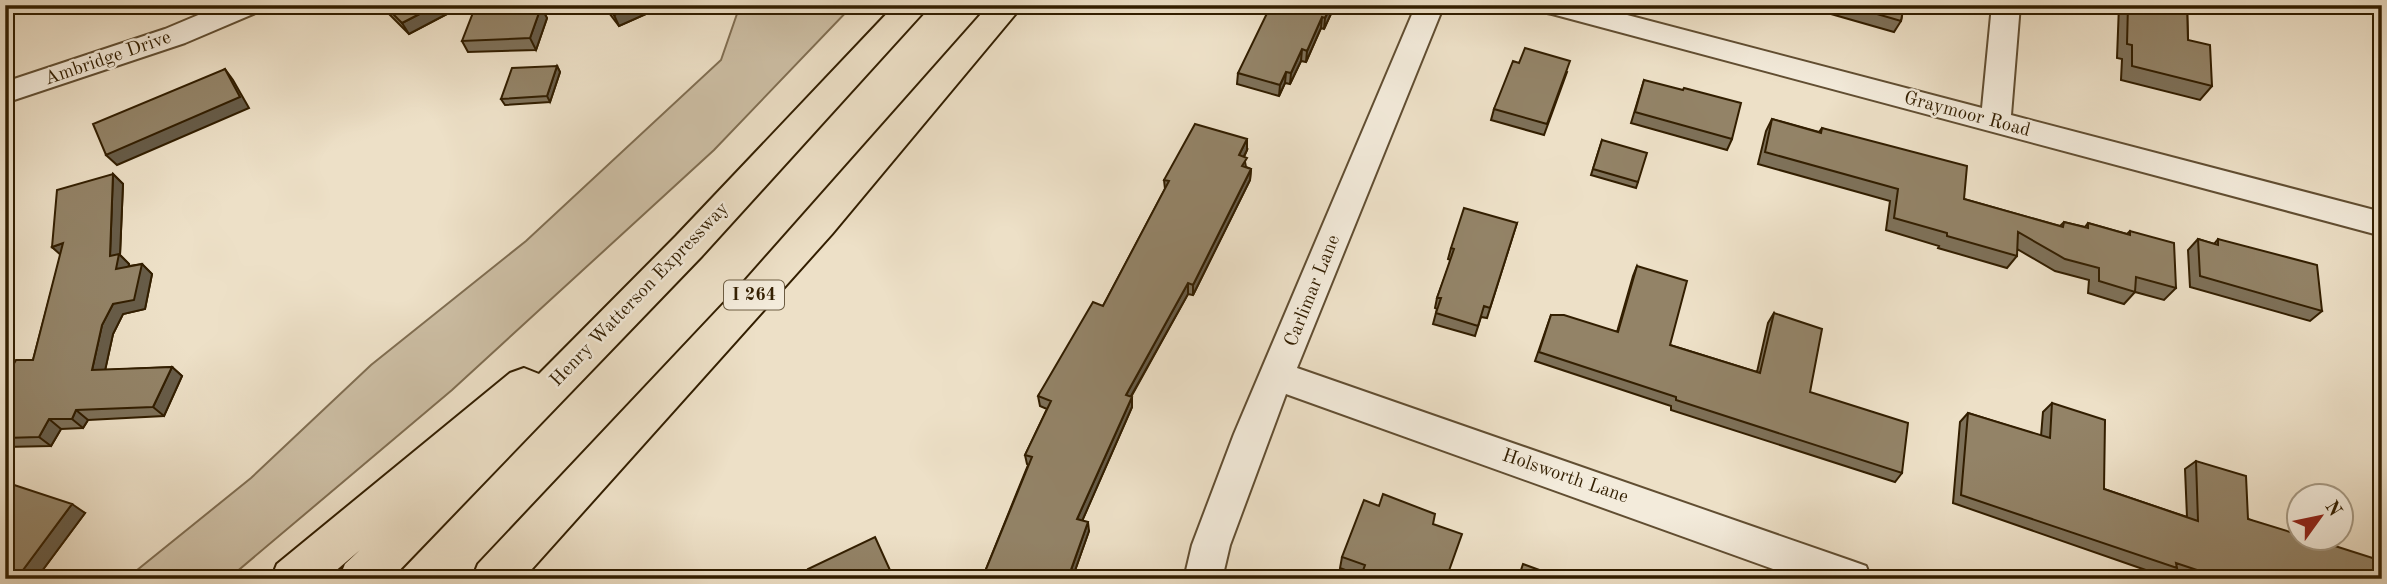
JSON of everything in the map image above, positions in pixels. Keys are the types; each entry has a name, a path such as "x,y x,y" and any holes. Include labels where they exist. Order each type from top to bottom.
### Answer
{"highway":[{"name":"Henry Watterson Expressway","path":"361,579 689,246 914,5"},
{"name":"I 264","path":"494,579 629,434 877,158 1007,5"},
{"path":"293,579 689,246"},
{"path":"513,579 629,434"}],"street":[{"name":"Ambridge Drive","path":"5,93 163,40 248,5"},
{"name":"Carlimar Lane","path":"1203,579 1211,545 1252,434 1430,5"},
{"name":"Graymoor Road","path":"1552,5 2382,224"},
{"path":"1996,121 2006,5"},
{"name":"Holsworth Lane","path":"1278,376 1852,579"}],"shaded area":[{"path":"744,5 853,5 714,150 452,390 228,579 126,579 251,478 371,365 526,241 721,60 738,11"}],"building":[{"path":"384,5 437,5 402,23"},
{"path":"476,5 541,7 530,38 462,41"},
{"path":"606,5 636,5 614,15"},
{"path":"1271,5 1331,5 1325,18 1322,17 1307,51 1302,49 1291,73 1286,72 1280,85 1238,73"},
{"path":"1846,5 1904,5 1901,21"},
{"path":"2128,5 2187,5 2188,40 2210,45 2212,86 2132,66 2132,45 2127,44"},
{"path":"1525,48 1570,61 1547,124 1494,109 1513,61 1519,63"},
{"path":"557,66 547,96 501,99 512,68"},
{"path":"225,69 240,97 106,155 93,124"},
{"path":"1644,80 1741,103 1732,139 1635,112"},
{"path":"1772,119 1821,133 1822,128 1967,166 1964,199 2063,227 2064,222 2088,228 2088,223 2130,235 2130,231 2174,243 2176,288 2136,277 2135,292 2099,281 2099,268 2065,259 2018,232 2017,256 1894,218 1898,189 1765,152"},
{"path":"1195,124 1247,139 1239,155 1247,158 1242,166 1251,169 1193,285 1188,283 1126,395 1132,397 1077,519 1088,522 1068,578 1042,571 1039,579 982,579 1032,457 1025,455 1051,401 1038,396 1093,302 1103,306 1169,181 1164,180"},
{"path":"1602,140 1647,153 1638,182 1593,169"},
{"path":"113,174 110,256 119,254 116,269 142,264 134,300 113,304 102,325 92,370 172,367 153,407 76,410 72,419 49,419 39,437 5,438 5,379 16,360 33,360 63,243 52,247 57,190"},
{"path":"1464,208 1517,223 1490,308 1484,306 1478,326 1436,313 1441,298 1437,298 1454,249 1451,248"},
{"path":"2198,239 2218,245 2218,239 2317,265 2322,311 2200,276"},
{"path":"1637,266 1687,281 1670,345 1760,373 1774,313 1822,329 1810,392 1908,423 1902,473 1676,400 1676,397 1539,352 1551,315 1564,315 1618,332"},
{"path":"2052,403 2105,420 2104,489 2198,521 2196,461 2246,476 2248,519 2286,531 2286,552 2354,552 2382,561 2382,579 2224,579 2176,563 2177,568 1961,495 1968,413 2050,438"},
{"path":"5,482 72,504 20,574 5,571"},
{"path":"1383,494 1435,514 1433,524 1462,534 1446,579 1360,579 1365,565 1342,557 1364,500 1379,506"},
{"path":"875,537 894,579 812,579 808,569"},
{"path":"1523,564 1564,579 1518,579"}]}
